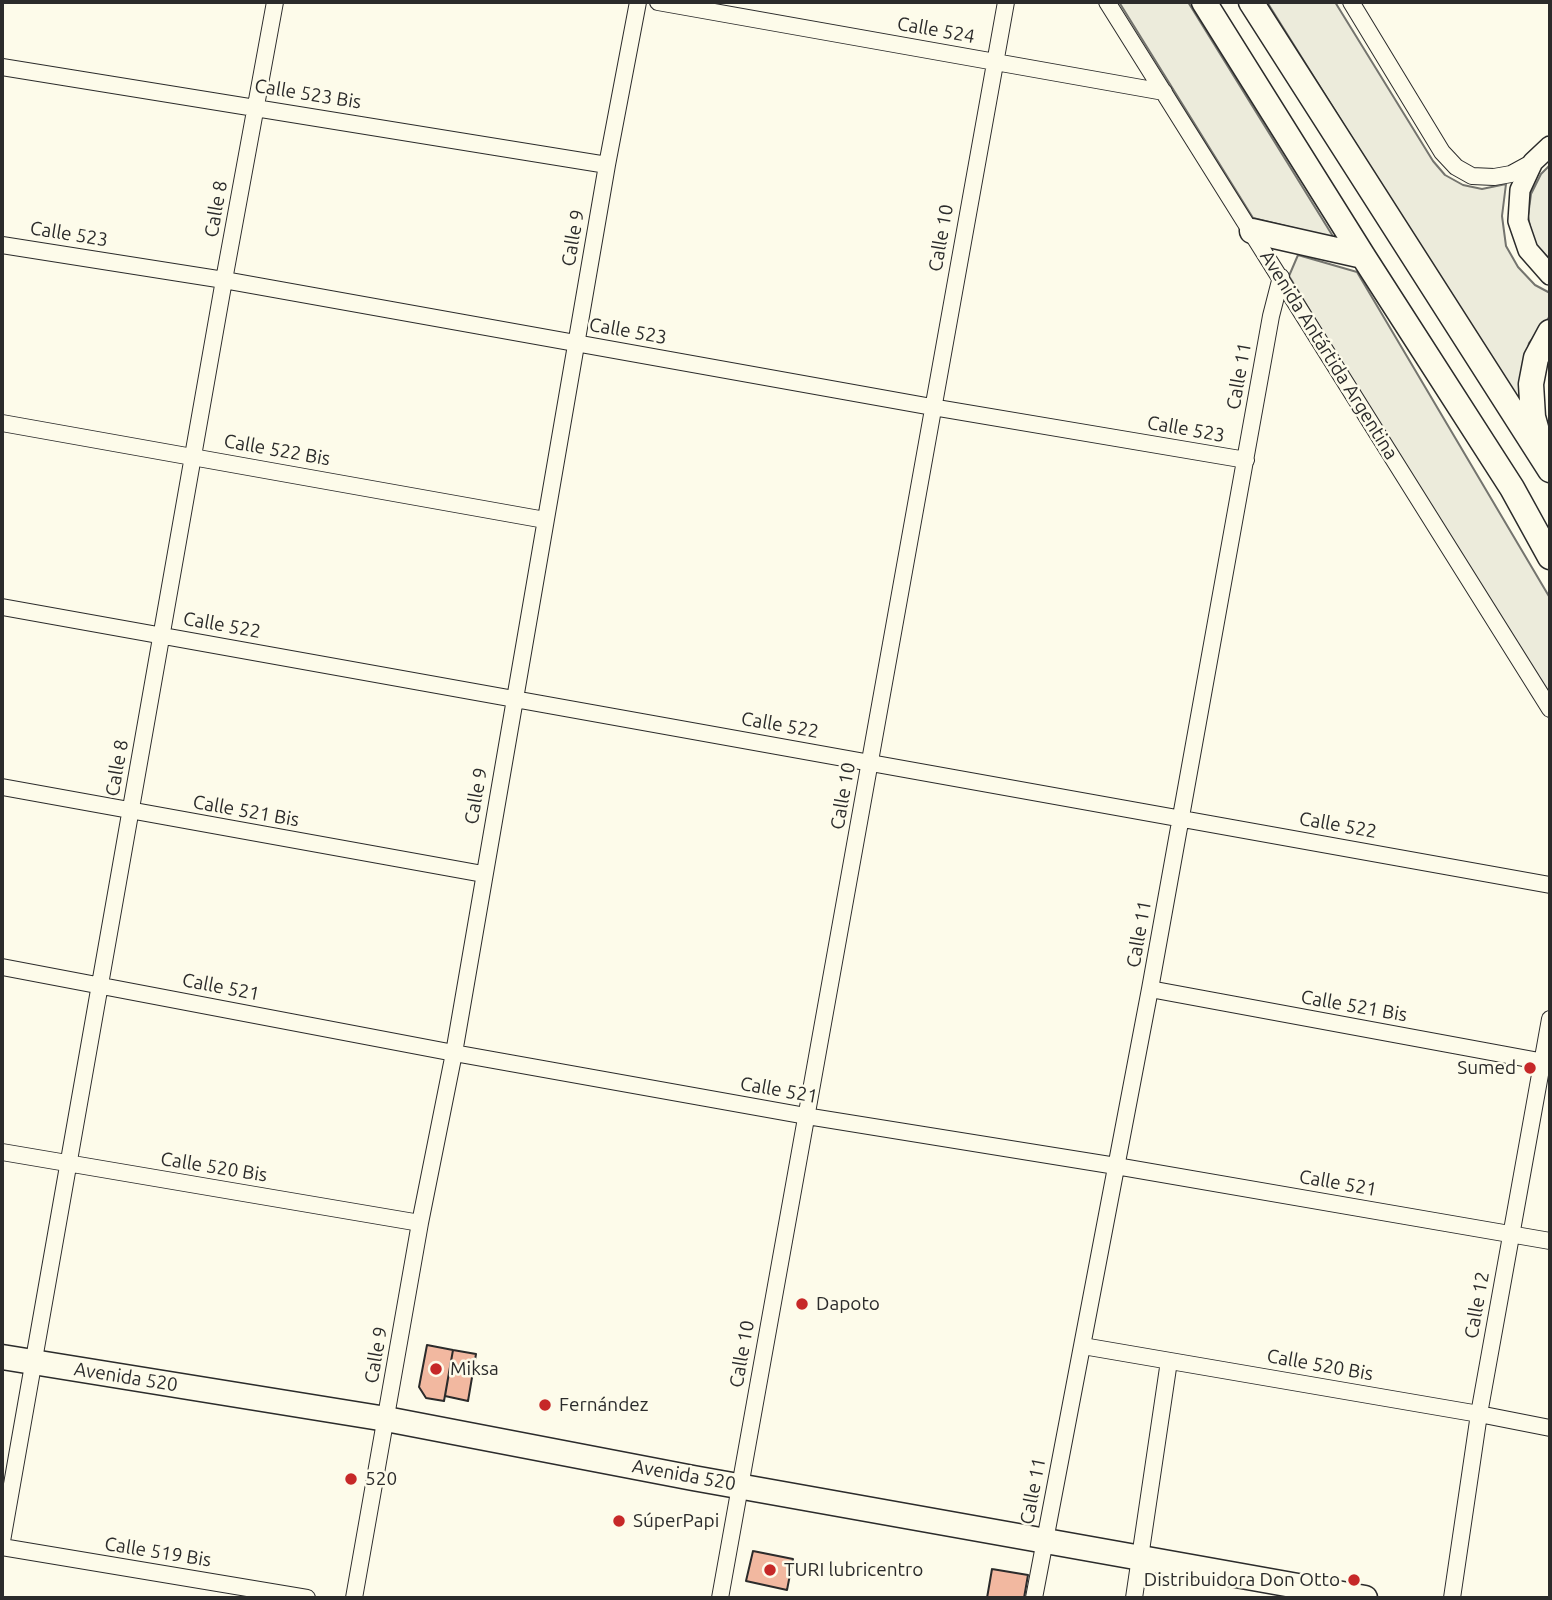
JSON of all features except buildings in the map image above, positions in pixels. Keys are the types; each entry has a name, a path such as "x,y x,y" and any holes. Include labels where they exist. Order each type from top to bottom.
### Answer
{"main road":[{"path":"1204,2 1512,488 1550,557"},
{"path":"1251,2 1550,467"},
{"path":"1252,231 1363,256"},
{"path":"1550,332 1536,358 1531,400 1535,424 1550,467"},
{"name":"Avenida 520","path":"2,1357 386,1419 1141,1560 1365,1598"}],"street":[{"name":"Calle 8","path":"2,1541 275,2"},
{"name":"Calle 9","path":"354,1598 420,1223 454,1053 607,165 639,2"},
{"name":"Calle 524","path":"658,2 1164,92"},
{"name":"Calle 10","path":"720,1598 1006,2"},
{"name":"Avenida Antártida Argentina","path":"1107,2 1550,709"},
{"path":"1351,2 1442,152 1455,167 1472,176 1494,177 1511,174 1534,162 1550,146"},
{"name":"Calle 523 Bis","path":"2,67 607,165"},
{"path":"1534,162 1520,190 1518,221 1528,250 1550,275"},
{"name":"Calle 523","path":"2,245 224,280 932,407 1246,460"},
{"name":"Calle 11","path":"1034,1598 1150,989 1270,316 1281,277"},
{"name":"Calle 522 Bis","path":"2,424 545,520"},
{"name":"Calle 522","path":"2,607 1550,885"},
{"name":"Calle 521 Bis","path":"2,787 483,874"},
{"name":"Calle 521","path":"2,967 454,1053 806,1116 1550,1241"},
{"name":"Calle 521 Bis","path":"1150,989 1546,1062"},
{"name":"Calle 12","path":"1452,1598 1479,1414 1510,1234 1546,1062 1550,1019"},
{"name":"Calle 520 Bis","path":"2,1152 420,1223"},
{"name":"Calle 520 Bis","path":"1083,1346 1550,1428"},
{"path":"1133,1598 1141,1560 1169,1361"},
{"name":"Calle 519 Bis","path":"2,1547 307,1598"}],"shaded area":[{"path":"1119,2 1188,2 1334,238 1253,218"},
{"path":"1267,2 1335,2 1433,161 1445,175 1463,185 1482,189 1506,184 1502,216 1506,246 1518,267 1535,285 1550,293 1550,316 1529,343 1524,374 1523,411"},
{"path":"1550,165 1550,262 1532,238 1528,216 1531,194 1541,174"},
{"path":"1298,255 1357,272 1550,598 1550,707 1289,276"}],"place":[{"name":"Sumed","path":"1530,1068"},
{"name":"Dapoto","path":"802,1304"},
{"name":"Miksa","path":"436,1369"},
{"name":"Fernández","path":"545,1405"},
{"name":"520","path":"351,1479"},
{"name":"SúperPapi","path":"619,1521"},
{"name":"TURI lubricentro","path":"770,1570"},
{"name":"Distribuidora Don Otto","path":"1354,1580"}]}
